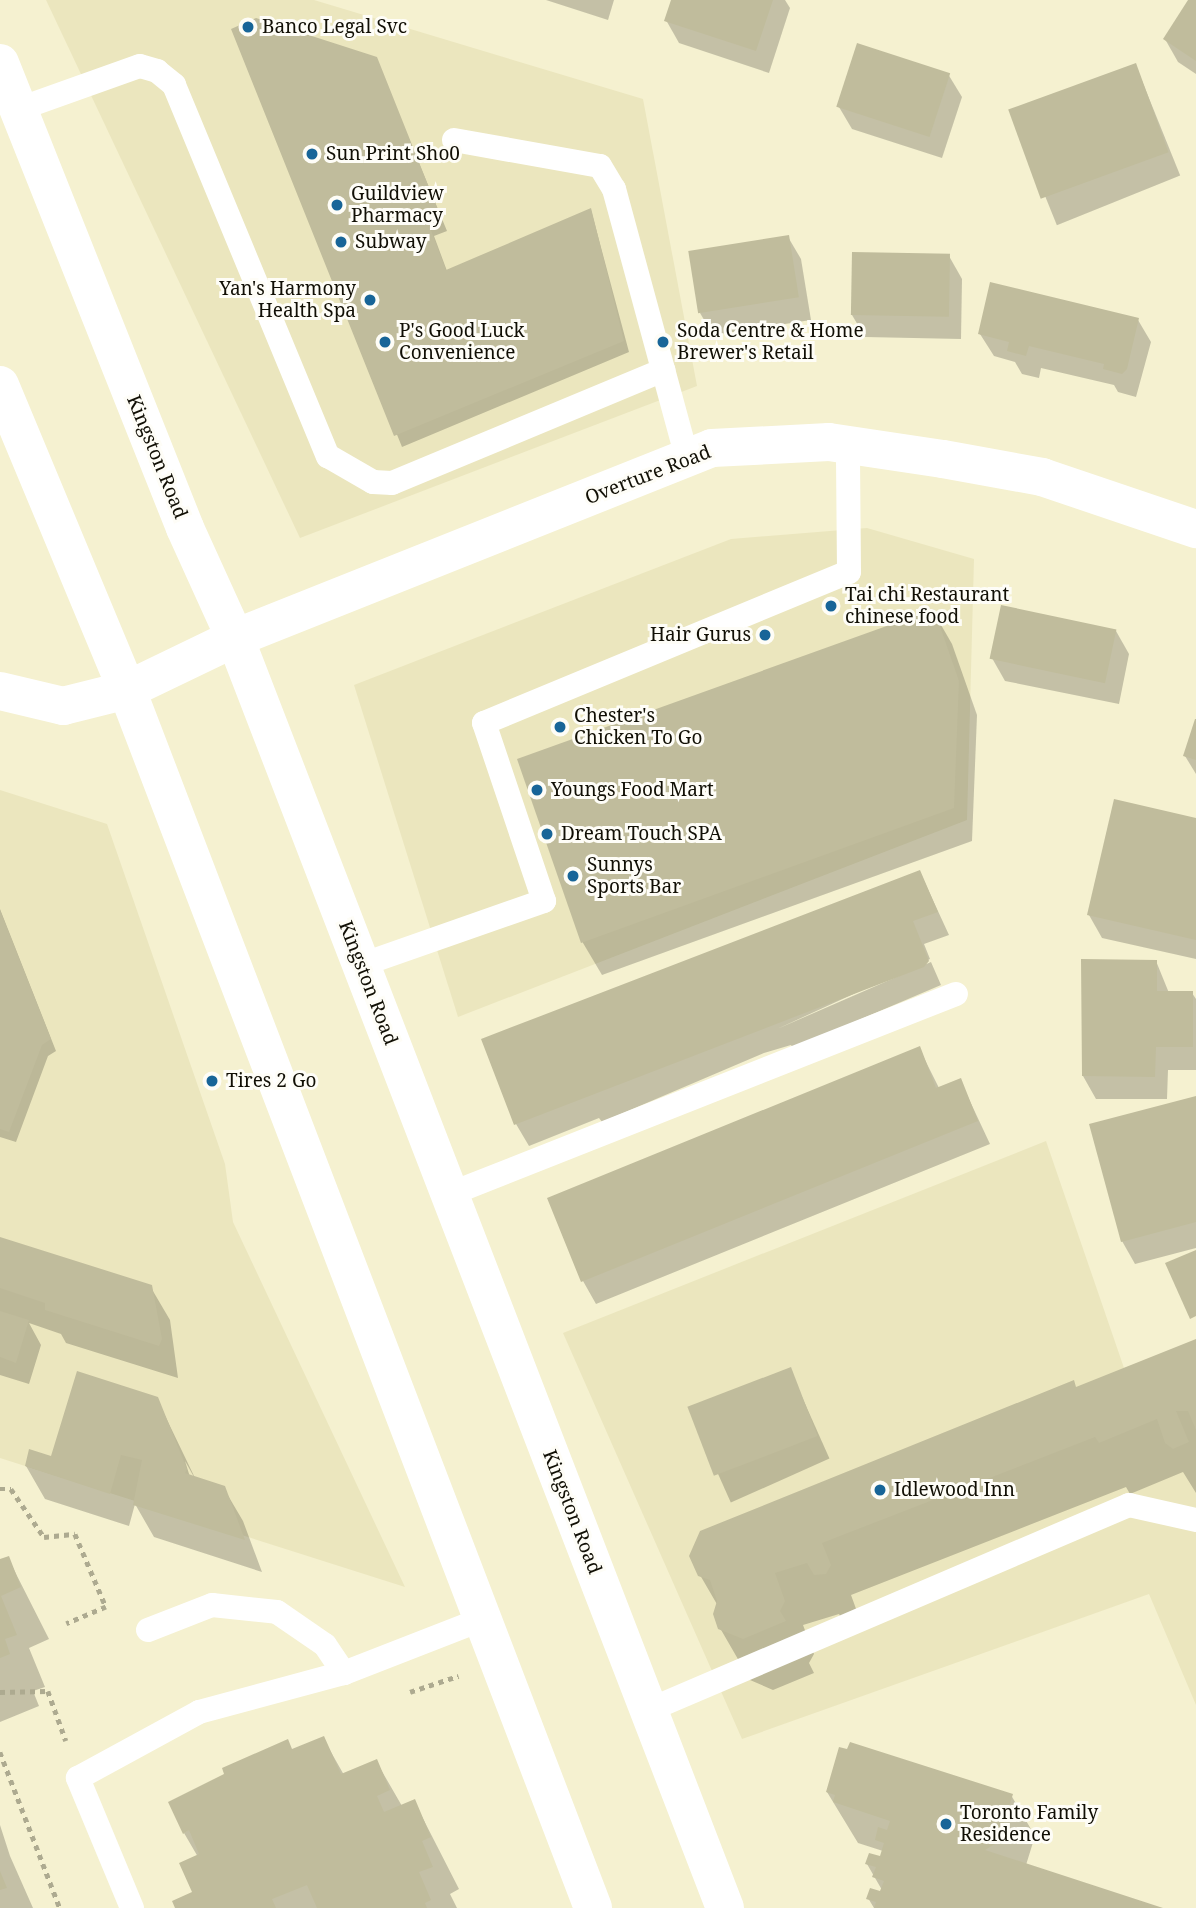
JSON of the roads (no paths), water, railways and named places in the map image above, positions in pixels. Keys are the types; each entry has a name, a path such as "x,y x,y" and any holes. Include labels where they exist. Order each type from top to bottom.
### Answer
{"main road":[{"name":"Kingston Road","path":"0,63 186,527 234,638 725,1908"},
{"path":"0,385 127,690 480,1620 593,1908"},
{"name":"Overture Road","path":"0,691 63,706 127,690 234,638 712,448 848,445 1042,477 1196,529"}],"lane":[{"path":"19,109 140,66 157,71 174,85 328,456 373,482 392,483 663,370"},
{"path":"454,140 600,166 614,189 687,458"},
{"path":"361,965 544,901 484,723 849,572 848,445"},
{"path":"450,1194 956,994"},
{"path":"649,1710 1129,1505 1196,1520"},
{"path":"148,1630 212,1605 277,1612 325,1645 345,1673"},
{"path":"132,1908 78,1778 199,1712 345,1673 480,1620"}],"place":[{"name":"Banco Legal Svc","path":"248,27"},
{"name":"Sun Print Sho0","path":"312,154"},
{"name":"Guildview Pharmacy","path":"337,205"},
{"name":"Subway","path":"341,242"},
{"name":"Yan's Harmony Health Spa","path":"370,300"},
{"name":"P's Good Luck Convenience","path":"385,342"},
{"name":"Soda Centre & Home Brewer's Retail","path":"663,342"},
{"name":"Tai chi Restaurant chinese food","path":"831,606"},
{"name":"Hair Gurus","path":"765,635"},
{"name":"Chester's Chicken To Go","path":"560,727"},
{"name":"Youngs Food Mart","path":"537,790"},
{"name":"Dream Touch SPA","path":"547,834"},
{"name":"Sunnys Sports Bar","path":"573,876"},
{"name":"Tires 2 Go","path":"212,1081"},
{"name":"Idlewood Inn","path":"880,1490"},
{"name":"Toronto Family Residence","path":"946,1824"}]}
